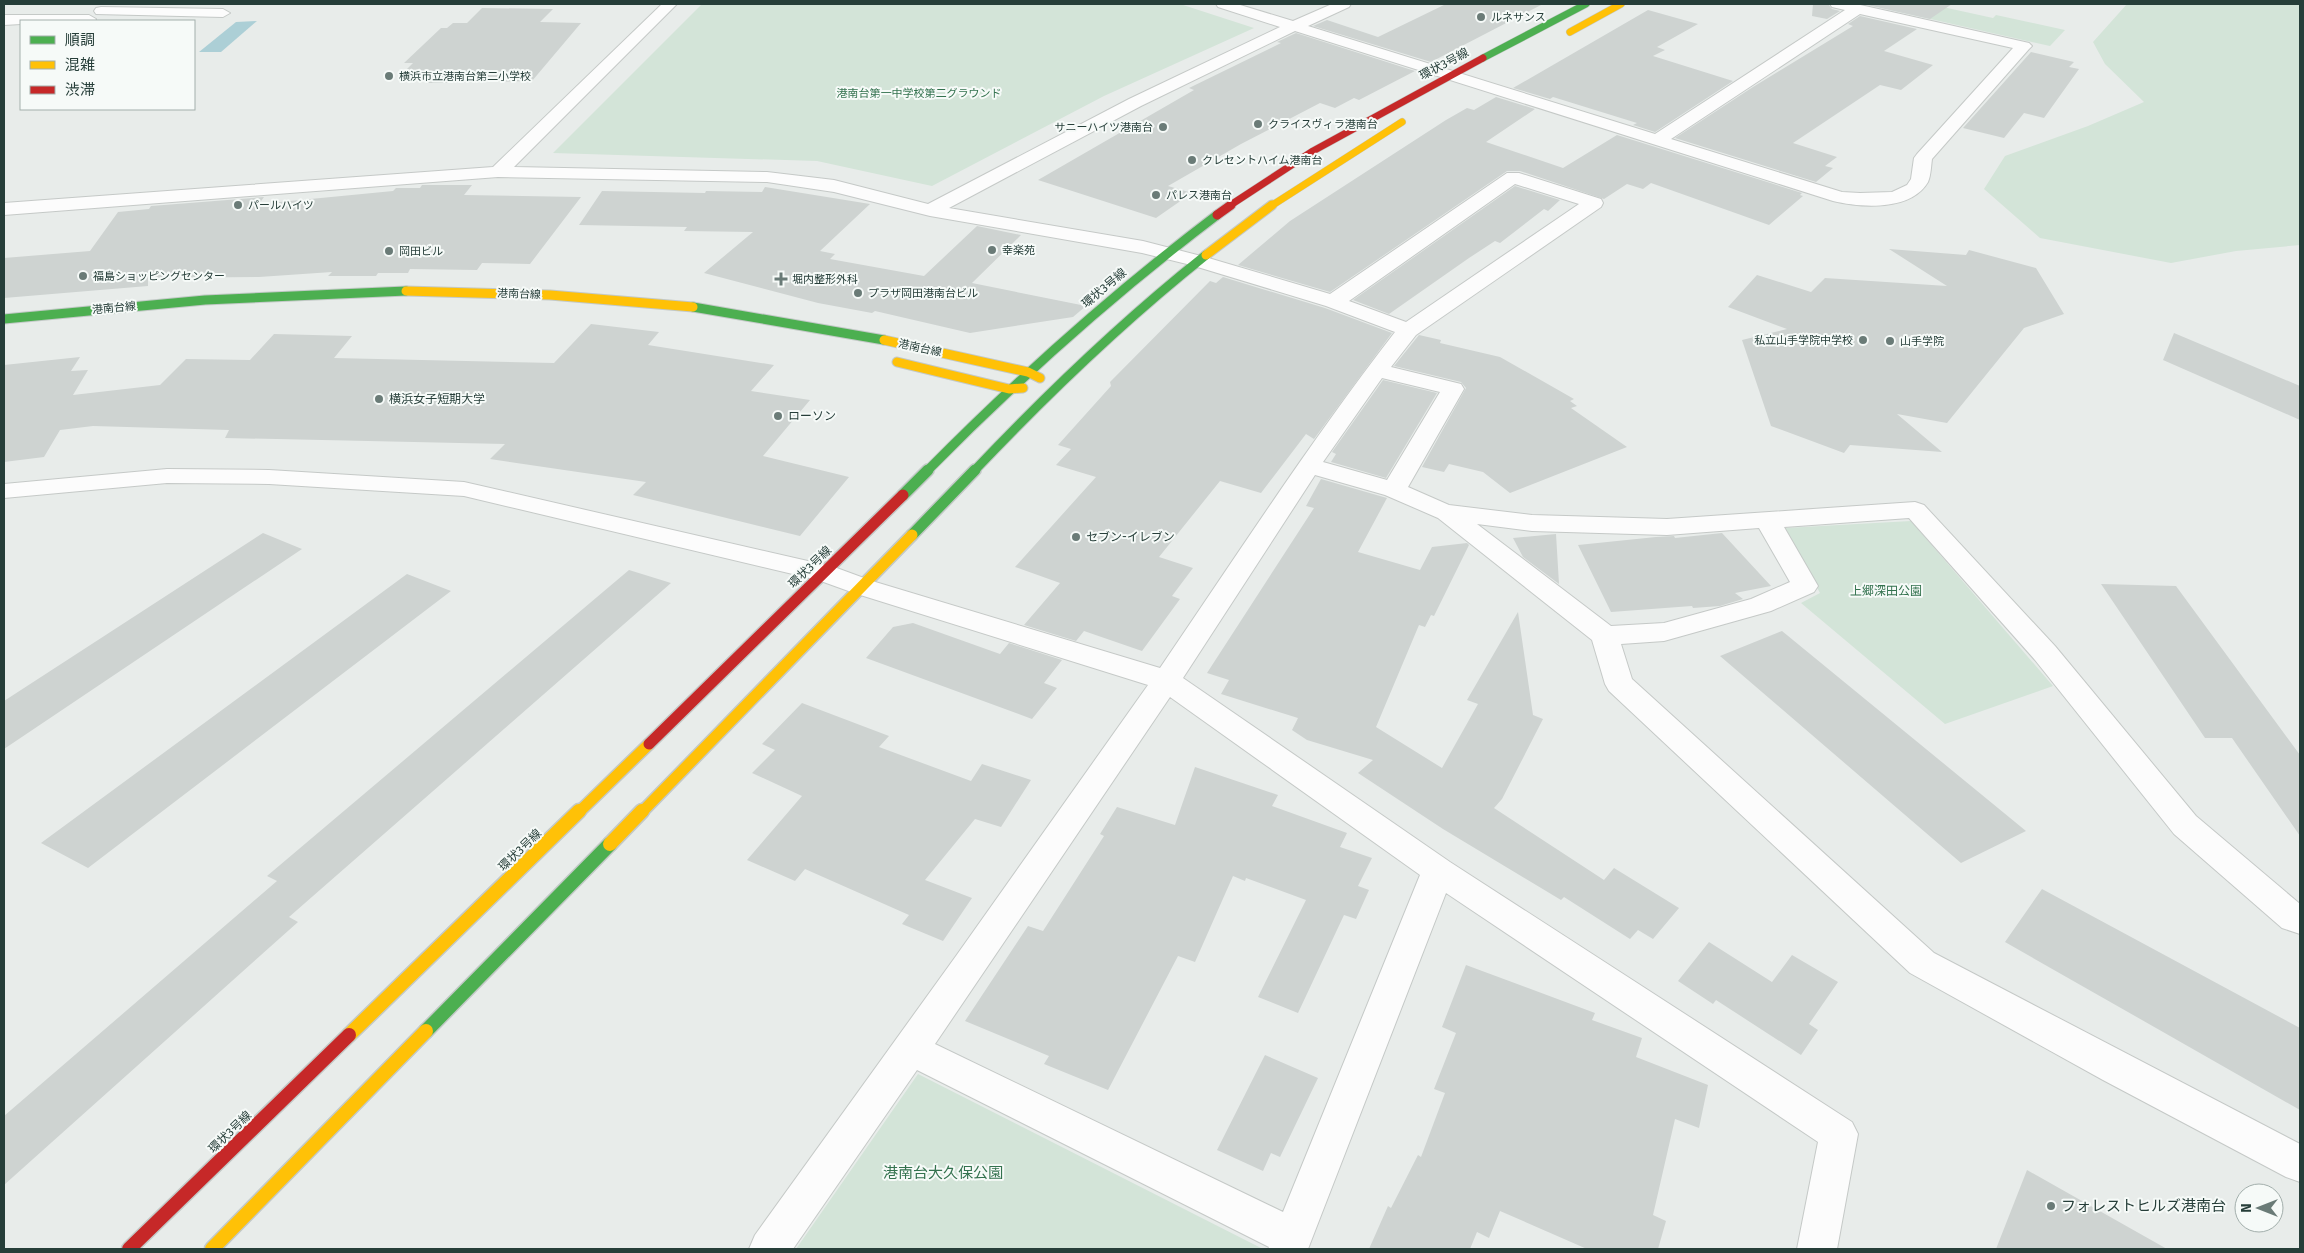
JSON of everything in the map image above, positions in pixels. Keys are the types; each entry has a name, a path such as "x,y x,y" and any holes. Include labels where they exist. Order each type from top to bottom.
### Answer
{"street":[{"path":"498,172 670,4"},
{"path":"1223,4 1840,198 1870,200 1902,196 1919,181 1923,158 2024,46 1836,4"},
{"path":"930,210 1113,112 1200,69 1344,4"},
{"name":"環状3号線","path":"129,1249 825,573 1009,389 1167,253 1250,190 1339,135 1586,4"},
{"path":"1561,36 1621,4"},
{"path":"1656,141 1857,9"},
{"path":"4,20 48,20 95,15 223,13"},
{"path":"4,35 20,31"},
{"path":"1458,92 1492,74"},
{"path":"212,1249 863,587 1055,386 1148,302 1272,205 1374,138 1416,115"},
{"path":"4,209 498,172 768,176 834,186 930,210 1143,247 1198,261 1333,302 1408,330"},
{"path":"769,1249 912,1050 1376,370 1408,330 1594,203 1513,177 1333,302"},
{"name":"港南台線","path":"4,319 242,298 400,293 518,294 706,309 815,326 1028,372 1055,386"},
{"name":"港南台線","path":"883,359 1009,389 1055,386"},
{"path":"1376,370 1453,389 1394,490"},
{"path":"1309,466 1394,490 1444,512 1605,636 1619,684 1922,963 2116,1068 2300,1164"},
{"path":"4,491 168,476 269,477 464,489 825,573 863,587 1166,680 1438,872 1839,1134 1818,1249"},
{"path":"1444,512 1532,523 1658,527 1915,510 2045,653 2185,825 2294,918 2300,920"},
{"path":"1605,636 1664,632 1761,605 1805,586 1767,520"},
{"path":"912,1050 1290,1243 1438,872"}],"green space":[{"name":"港南台第一中学校第二グラウンド","path":"702,4 1180,4 1254,28 1104,96 932,186 817,161 553,153"},
{"path":"1897,4 1929,4 1993,18 1996,15 2065,30 2050,46 1882,8"},
{"path":"2127,4 2300,4 2300,245 2236,251 2171,263 2040,238 1984,189 2005,156 2088,126 2144,102 2105,64 2093,42"},
{"name":"上郷深田公園","path":"1911,521 2053,686 1945,724 1801,603 1820,593 1785,528"},
{"name":"港南台大久保公園","path":"918,1074 1263,1249 796,1249"}],"water":[{"path":"257,21 221,52 199,52 236,22"}],"building":[{"path":"1446,4 1543,4 1431,62 1313,26 1327,20 1378,37"},
{"path":"1813,4 1828,4 1832,9 1840,11 1827,19 1812,16"},
{"path":"1863,4 1952,4 1930,19"},
{"path":"482,8 553,9 540,22 581,23 532,81 428,83 432,79 397,79 413,63 404,63 441,28 447,28 453,23 467,23"},
{"path":"1648,10 1698,24 1657,47 1665,50 1653,56 1733,81 1655,132 1633,125 1637,123 1553,97 1550,99 1513,88"},
{"path":"1860,16 1917,29 1884,51 1933,65 1901,90 1880,85 1793,143 1837,157 1825,166 1833,168 1816,182 1675,138 1753,87 1853,26 1848,24"},
{"path":"1296,33 1415,71 1359,100 1354,98 1335,108 1320,103 1241,144 1168,186 1192,193 1156,218 1038,180 1194,90 1189,88 1281,43 1277,42"},
{"path":"2031,52 2074,62 2069,67 2079,69 2044,118 2024,113 2004,138 1963,128"},
{"path":"1496,97 1535,109 1486,142 1563,168 1617,135 1802,193 1800,195 1803,196 1769,225 1651,183 1643,189 1627,184 1604,199 1520,171 1507,171 1330,292 1238,265 1290,221 1446,120 1467,108 1474,110"},
{"path":"422,185 472,185 464,195 581,197 530,264 482,263 477,270 410,269 408,273 378,273 376,276 328,276 332,272 259,277 148,278 148,286 4,298 4,258 90,251 118,212 149,209 151,206 264,197 259,204 393,191 396,188 420,188"},
{"path":"1515,186 1560,200 1548,211 1544,209 1500,243 1495,241 1389,314 1353,300"},
{"path":"765,187 870,204 820,251 835,254 830,259 924,276 977,226 1021,235 972,283 1086,306 1073,317 970,333 875,311 872,313 818,303 704,273 753,232 684,231 687,227 579,225 602,191 762,192"},
{"path":"1889,249 1966,255 1969,250 2036,268 2064,314 2024,328 1947,423 1897,414 1942,452 1850,445 1844,453 1771,426 1742,340 1787,329 1728,307 1757,275 1811,292 1825,278 1947,286"},
{"path":"1223,277 1325,308 1392,333 1314,439 1306,434 1261,493 1220,481 1159,557 1193,568 1172,596 1180,599 1142,651 1084,631 1076,641 1024,625 1060,583 1015,567 1096,477 1056,465 1071,449 1058,445 1111,386 1110,382 1210,281 1216,283"},
{"name":"横浜女子短期大学","path":"591,324 659,332 648,345 774,365 751,391 810,400 763,456 849,477 800,536 633,495 646,482 490,459 505,444 225,438 229,430 93,426 60,430 44,457 4,462 4,365 80,357 71,371 88,370 73,395 160,385 186,359 250,360 274,334 352,336 334,358 554,363"},
{"path":"2174,333 2300,386 2300,420 2163,360"},
{"path":"1419,335 1441,340 1440,343 1500,357 1574,399 1570,401 1577,406 1571,408 1627,447 1510,493 1483,472 1449,464 1444,472 1422,467 1466,388 1461,382 1394,366"},
{"path":"1383,380 1437,393 1386,478 1331,462 1336,454 1332,452"},
{"path":"1321,479 1387,498 1358,552 1420,570 1432,547 1467,543 1469,545 1434,616 1431,615 1425,627 1419,625 1376,727 1442,768 1478,704 1467,700 1518,612 1533,715 1543,719 1502,799 1494,808 1604,880 1614,868 1679,908 1653,939 1638,930 1630,939 1564,897 1561,900 1443,829 1358,773 1373,760 1307,740 1292,730 1298,718 1221,694 1229,680 1207,673 1314,508 1306,506"},
{"path":"263,533 302,549 4,749 4,701"},
{"path":"1722,533 1771,586 1735,593 1743,599 1720,606 1693,608 1692,606 1611,612 1578,545 1656,537 1674,536 1675,538"},
{"path":"1556,534 1559,584 1523,557 1513,538"},
{"path":"629,570 671,583 289,917 298,922 4,1185 4,1116 277,881 267,876"},
{"path":"407,574 451,591 88,868 41,843"},
{"path":"2101,584 2176,586 2300,755 2300,836 2232,738 2205,738"},
{"path":"913,623 1000,654 1009,643 1062,660 1044,683 1057,688 1032,719 866,658 893,627"},
{"path":"1782,631 2026,831 1961,863 1720,656"},
{"path":"802,703 889,736 879,747 971,781 982,764 1031,780 1001,827 975,819 925,880 972,898 943,941 902,924 909,915 805,869 795,881 747,860 802,796 752,773 775,750 762,744"},
{"path":"1195,767 1278,795 1272,806 1347,833 1340,847 1372,858 1358,886 1369,890 1356,919 1344,915 1298,1013 1258,997 1306,900 1246,878 1245,881 1233,876 1195,962 1178,956 1108,1090 1044,1064 1049,1056 965,1021 1028,926 1043,931 1104,836 1100,834 1117,807 1175,825"},
{"path":"2042,889 2300,1028 2300,1110 2005,942"},
{"path":"1709,942 1772,982 1792,955 1838,982 1809,1024 1818,1030 1801,1055 1716,1000 1713,1004 1678,981"},
{"path":"1466,965 1595,1013 1592,1020 1642,1038 1636,1057 1708,1085 1699,1128 1675,1119 1653,1215 1666,1221 1658,1249 1587,1249 1500,1211 1489,1238 1477,1232 1470,1249 1369,1249 1388,1206 1391,1208 1418,1155 1421,1157 1445,1093 1434,1089 1456,1033 1442,1027"},
{"path":"1265,1055 1318,1078 1280,1157 1271,1153 1263,1171 1217,1150"},
{"name":"フォレストヒルズ港南台","path":"2027,1170 2167,1249 1996,1249"}],"traffic: fast":[{"path":"1483,58 1586,4"},
{"path":"903,495 984,414 1060,343 1137,277 1217,215"},
{"path":"912,535 1018,425 1090,354 1166,287 1206,255"},
{"path":"4,319 205,300 305,294 406,291"},
{"path":"693,307 789,322 884,340"},
{"path":"426,1031 610,844"}],"traffic: slow":[{"path":"1570,32 1621,4"},
{"path":"1206,255 1272,205 1402,122"},
{"path":"406,291 550,295 693,307"},
{"path":"884,340 1028,372 1040,378"},
{"path":"897,362 1009,389 1023,388"},
{"path":"610,844 912,535"},
{"path":"349,1035 649,744"},
{"path":"212,1249 426,1031"}],"traffic: jam":[{"path":"1217,215 1248,192 1313,151 1483,58"},
{"path":"649,744 903,495"},
{"path":"129,1249 349,1035"}],"place":[{"name":"ルネサンス","path":"1481,17"},
{"name":"横浜市立港南台第二小学校","path":"389,76"},
{"name":"クライスヴィラ港南台","path":"1258,124"},
{"name":"サニーハイツ港南台","path":"1163,127"},
{"name":"クレセントハイム港南台","path":"1192,160"},
{"name":"パレス港南台","path":"1156,195"},
{"name":"パールハイツ","path":"238,205"},
{"name":"幸楽苑","path":"992,250"},
{"name":"岡田ビル","path":"389,251"},
{"name":"福島ショッピングセンター","path":"83,276"},
{"name":"堀内整形外科","path":"781,279"},
{"name":"プラザ岡田港南台ビル","path":"858,293"},
{"name":"私立山手学院中学校","path":"1863,340"},
{"name":"山手学院","path":"1890,341"},
{"name":"横浜女子短期大学","path":"379,399"},
{"name":"ローソン","path":"778,416"},
{"name":"セブン-イレブン","path":"1076,537"},
{"name":"フォレストヒルズ港南台","path":"2051,1206"}]}
